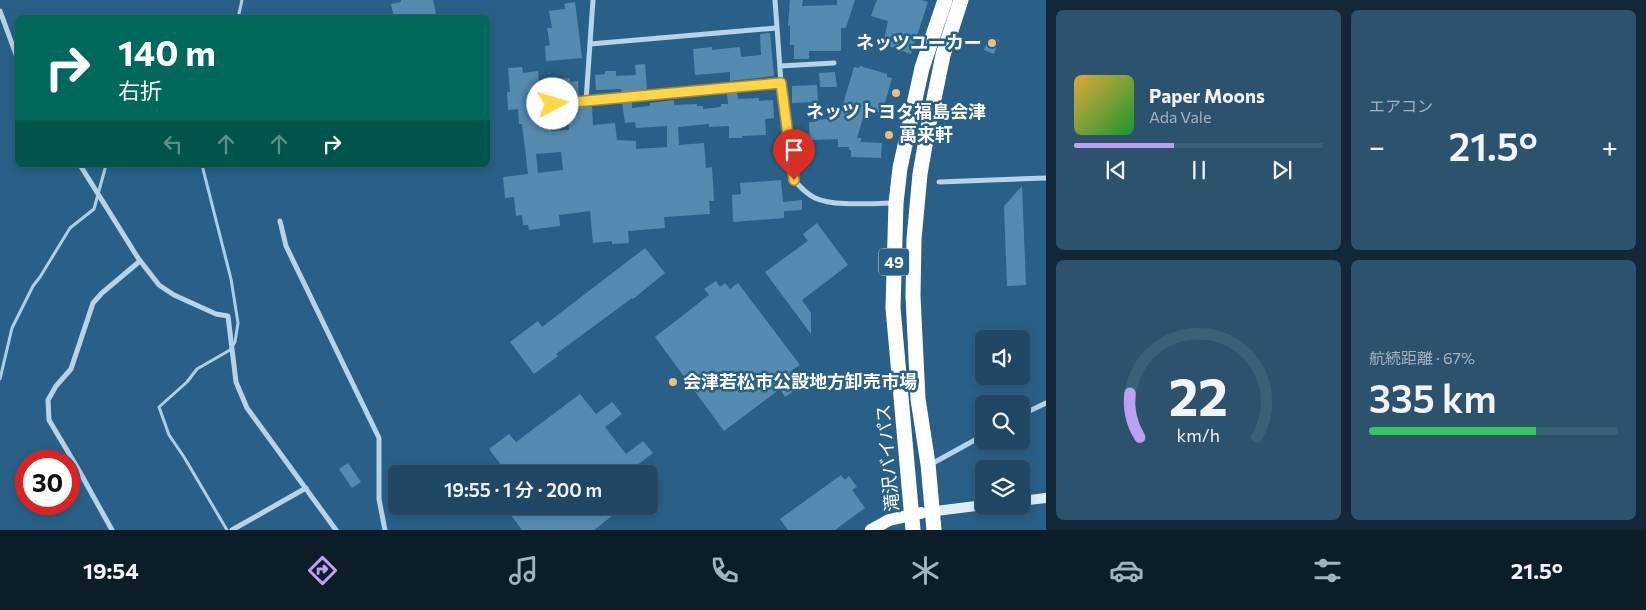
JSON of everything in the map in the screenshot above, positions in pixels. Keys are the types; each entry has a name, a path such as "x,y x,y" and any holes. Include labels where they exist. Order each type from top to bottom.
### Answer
{"highway":[{"name":"滝沢バイパス","path":"934,530 922,513 893,308 896,203 900,168 922,68 944,0"},
{"name":"滝沢バイパス","path":"913,530 922,513 928,464 918,399 913,296 914,239 920,174 932,110 943,56 961,0"}],"main road":[{"path":"871,530 890,520 922,513"}],"street":[{"path":"586,101 593,0"},
{"path":"774,0 781,83 794,180 801,188 816,198 831,203 896,203"},
{"path":"0,11 15,52"},
{"path":"590,44 777,28"},
{"path":"780,66 834,63"},
{"path":"553,104 781,83"},
{"path":"81,167 140,261 159,286 216,314 228,316 236,382 247,408 336,530"},
{"path":"939,182 1046,178"},
{"path":"280,221 286,246 379,438 379,499 385,530"},
{"path":"112,530 49,420 48,400 56,386 71,368 93,303 140,261"},
{"path":"1030,411 1046,403"},
{"path":"935,462 975,440"},
{"path":"232,530 306,488"},
{"path":"1030,500 1046,498"},
{"path":"922,513 975,506"}],"building":[{"path":"401,0 433,0 436,15 393,15 391,4 401,2"},
{"path":"790,0 803,0 802,6 837,5 837,0 855,0 846,28 841,28 841,51 809,51 809,59 794,59 794,45 790,45 790,26 788,26"},
{"path":"877,0 921,0 928,2 911,54 883,44 888,21 871,16"},
{"path":"575,2 582,58 546,61 545,46 550,45 547,28 552,28 549,11 565,9 564,4"},
{"path":"770,33 774,76 730,81 730,72 695,75 693,49 712,47 712,50 740,47 741,57 761,55 760,34"},
{"name":"ネッツユーカー","path":"989,37 999,40 994,54 984,50"},
{"path":"645,64 647,89 622,93 621,89 596,90 595,75 605,74 605,71 616,71 616,76 636,75 635,65"},
{"path":"860,66 887,74 887,77 892,78 882,113 866,108 857,138 861,138 861,142 882,143 881,158 851,157 849,147 838,147 838,139 810,140 809,122 839,118 854,67 859,68"},
{"path":"522,67 523,73 538,71 539,84 556,83 556,79 570,78 570,82 578,81 579,97 568,98 567,95 543,97 544,115 550,114 551,131 569,130 568,107 592,106 593,125 615,123 617,140 636,141 636,149 667,147 667,126 636,128 635,122 625,123 622,102 632,101 632,108 650,106 650,103 674,100 674,105 697,104 697,106 703,106 703,109 721,107 721,104 728,104 727,93 737,92 738,99 759,98 759,101 773,100 774,118 765,119 766,135 742,136 742,138 729,138 729,126 709,127 709,124 678,127 679,145 704,143 706,168 712,167 714,201 709,201 710,214 664,217 665,228 628,231 629,243 612,244 612,241 593,243 590,211 559,215 560,226 529,230 528,225 523,225 522,215 516,216 514,197 505,198 503,177 528,174 522,124 519,124 518,109 508,110 507,92 510,92 508,68","holes":["561,152 563,170 538,173 536,154"]},
{"path":"835,72 837,87 820,87 819,73"},
{"path":"817,85 818,102 792,103 792,86"},
{"path":"781,180 783,202 802,200 802,210 784,211 784,218 733,222 732,195 741,194 740,183"},
{"path":"1022,186 1026,285 1007,286 1004,206"},
{"path":"817,223 848,265 802,300 811,313 811,334 765,272 808,241 803,234"},
{"path":"645,248 665,273 633,299 556,354 558,356 534,374 510,342 538,321 542,327"},
{"path":"716,281 720,287 725,283 730,289 738,283 800,365 792,370 797,376 791,380 797,389 785,397 780,389 724,431 655,337 709,295 704,289"},
{"path":"580,394 596,414 612,402 622,414 605,427 626,454 643,441 653,453 637,465 501,465 489,449 509,434 516,442"},
{"path":"348,463 361,482 352,488 339,469"},
{"path":"841,475 845,480 849,476 857,487 852,490 865,508 835,530 788,530 780,519"},
{"path":"511,515 613,515 594,530 522,530"}],"waterway":[{"path":"239,15 242,0"},
{"path":"0,379 12,328 33,286 70,228 94,209 105,167"},
{"path":"203,167 231,279 238,323 235,342 230,350 197,369 187,382 159,407 169,435 227,530"}],"place":[{"name":"ネッツユーカー","path":"992,43"},
{"name":"ネッツトヨタ福島会津","path":"896,93"},
{"name":"萬来軒","path":"889,135"},
{"name":"会津若松市公設地方卸売市場","path":"673,382"}],"route":[{"path":"553,104 781,83 794,180"}]}
